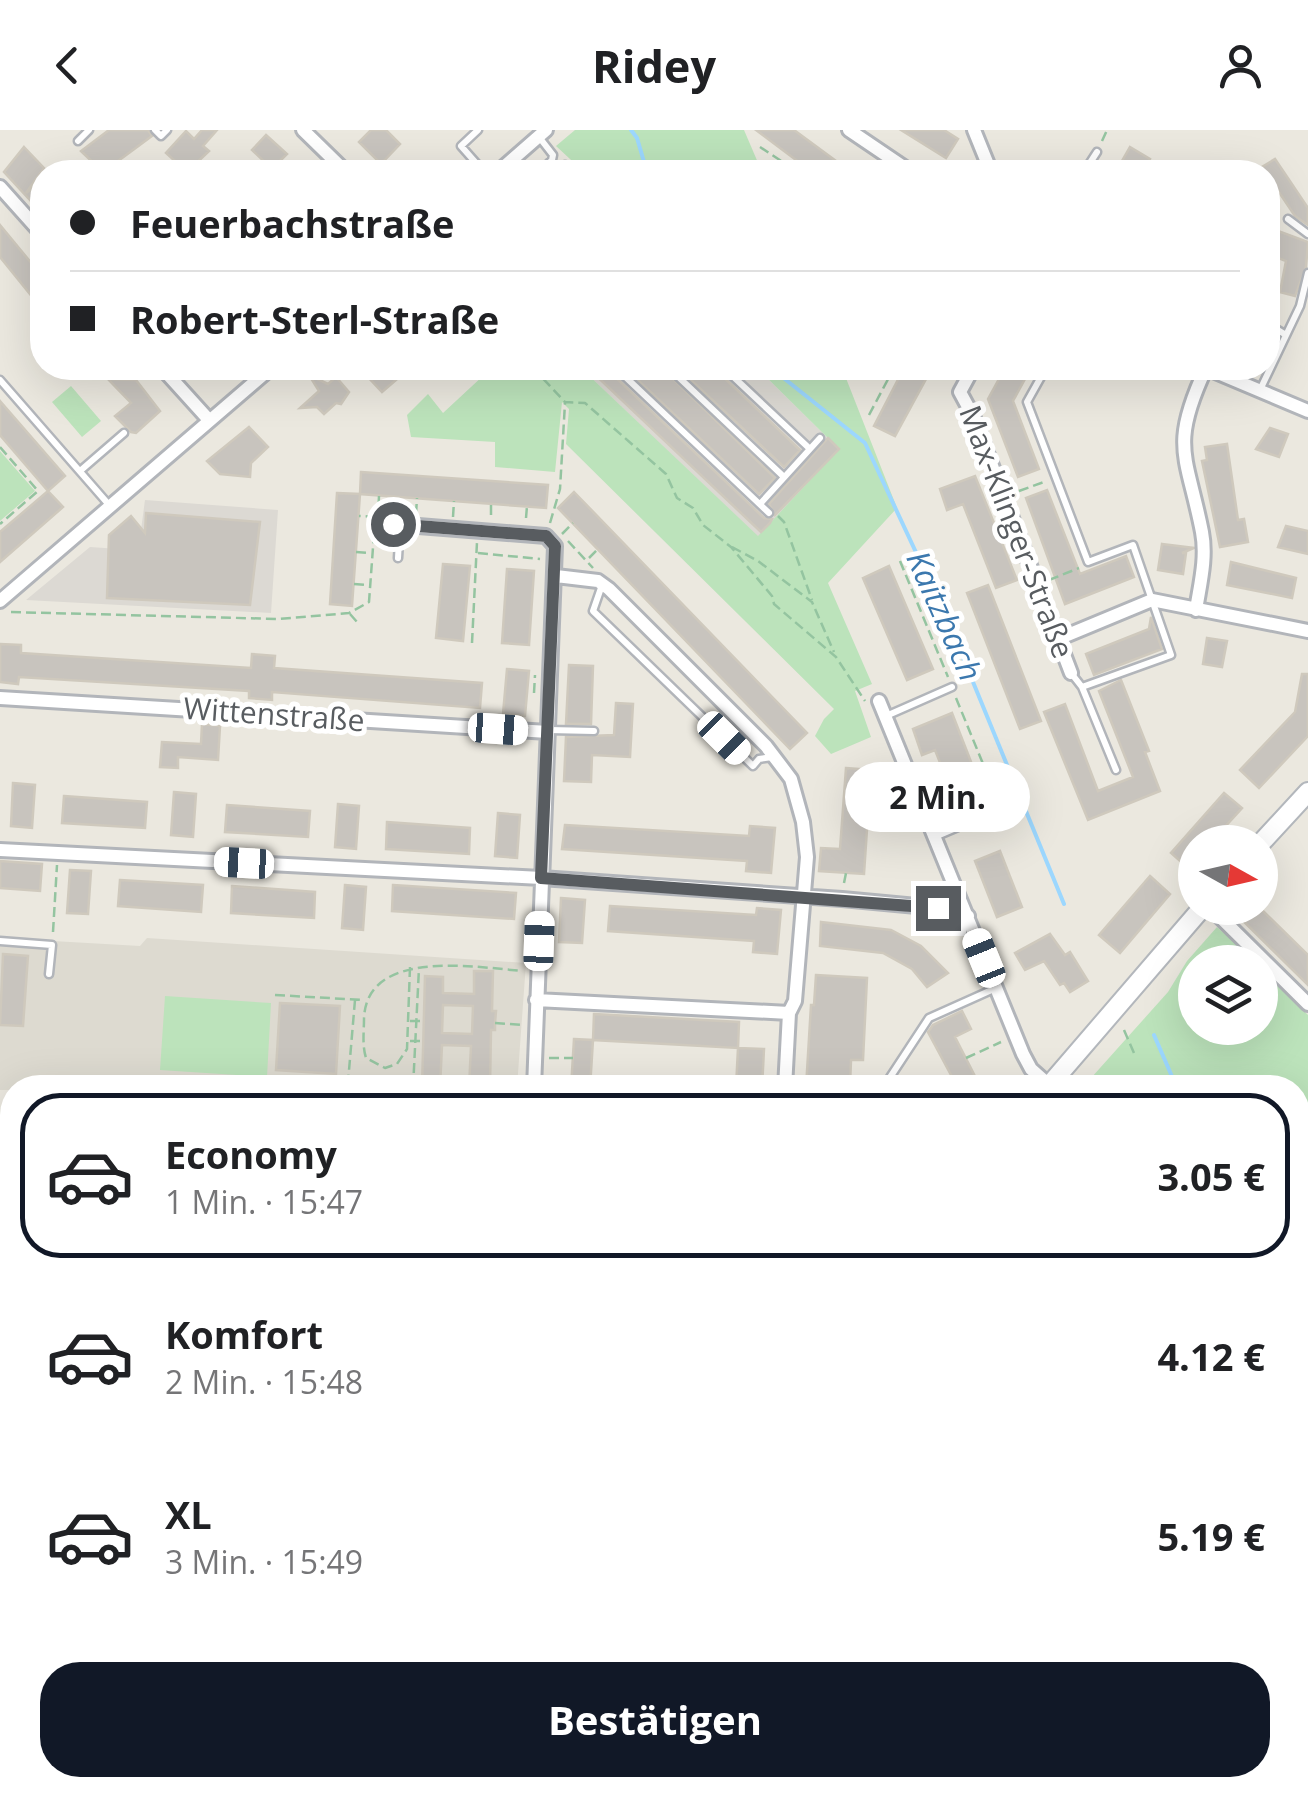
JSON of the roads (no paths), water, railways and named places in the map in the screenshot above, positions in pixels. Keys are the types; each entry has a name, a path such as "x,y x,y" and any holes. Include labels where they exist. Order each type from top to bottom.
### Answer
{"main road":[{"path":"1278,825 1308,792"},
{"path":"1058,1075 1187,925"}],"street":[{"path":"303,130 334,160"},
{"path":"849,130 893,160"},
{"path":"974,130 986,160"},
{"path":"512,160 542,133"},
{"path":"0,187 30,221"},
{"path":"173,380 209,420"},
{"path":"0,601 257,380"},
{"name":"Max-Klinger-Straße","path":"966,380 960,392 1005,496 1071,673"},
{"path":"1196,610 1204,561 1202,534 1184,466 1182,432 1200,380"},
{"path":"1232,380 1308,411"},
{"path":"396,524 546,536 555,546 534,1075"},
{"path":"556,576 598,580 606,586 775,756 790,779 803,822 807,857 786,1075"},
{"path":"1058,639 1152,600 1308,631"},
{"name":"Wittenstraße","path":"0,698 548,731"},
{"path":"880,701 1014,1035 1036,1075"},
{"path":"0,850 541,878 938,908 968,916"},
{"path":"1228,925 1308,1004"},
{"path":"536,1000 789,1013"}],"lane":[{"path":"78,141 88,130"},
{"path":"155,130 161,136 167,130"},
{"path":"473,160 461,146 478,130"},
{"path":"542,133 554,155 552,160"},
{"path":"1092,160 1097,152"},
{"path":"1288,219 1308,234"},
{"path":"1280,348 1300,306 1308,273"},
{"path":"1280,331 1286,335"},
{"path":"0,380 110,506"},
{"path":"629,380 773,514"},
{"path":"682,380 784,477"},
{"path":"737,380 810,449"},
{"path":"1039,380 1027,402 1088,562 1134,545 1171,655 1082,687"},
{"path":"1259,392 1265,380"},
{"path":"80,472 124,433"},
{"path":"760,504 820,438"},
{"path":"396,524 398,558"},
{"path":"606,586 593,610 753,766 759,759 775,756"},
{"path":"1071,673 1082,687 1116,770"},
{"path":"886,716 952,688"},
{"path":"548,731 594,731"},
{"path":"934,834 977,820"},
{"path":"0,941 52,944 49,974"},
{"path":"892,1075 929,1018 996,988"}],"waterway":[{"name":"Kaitzbach","path":"631,130 643,160"},
{"name":"Kaitzbach","path":"786,380 865,443 948,621 1064,904"},
{"name":"Kaitzbach","path":"1154,1035 1171,1075"}]}
